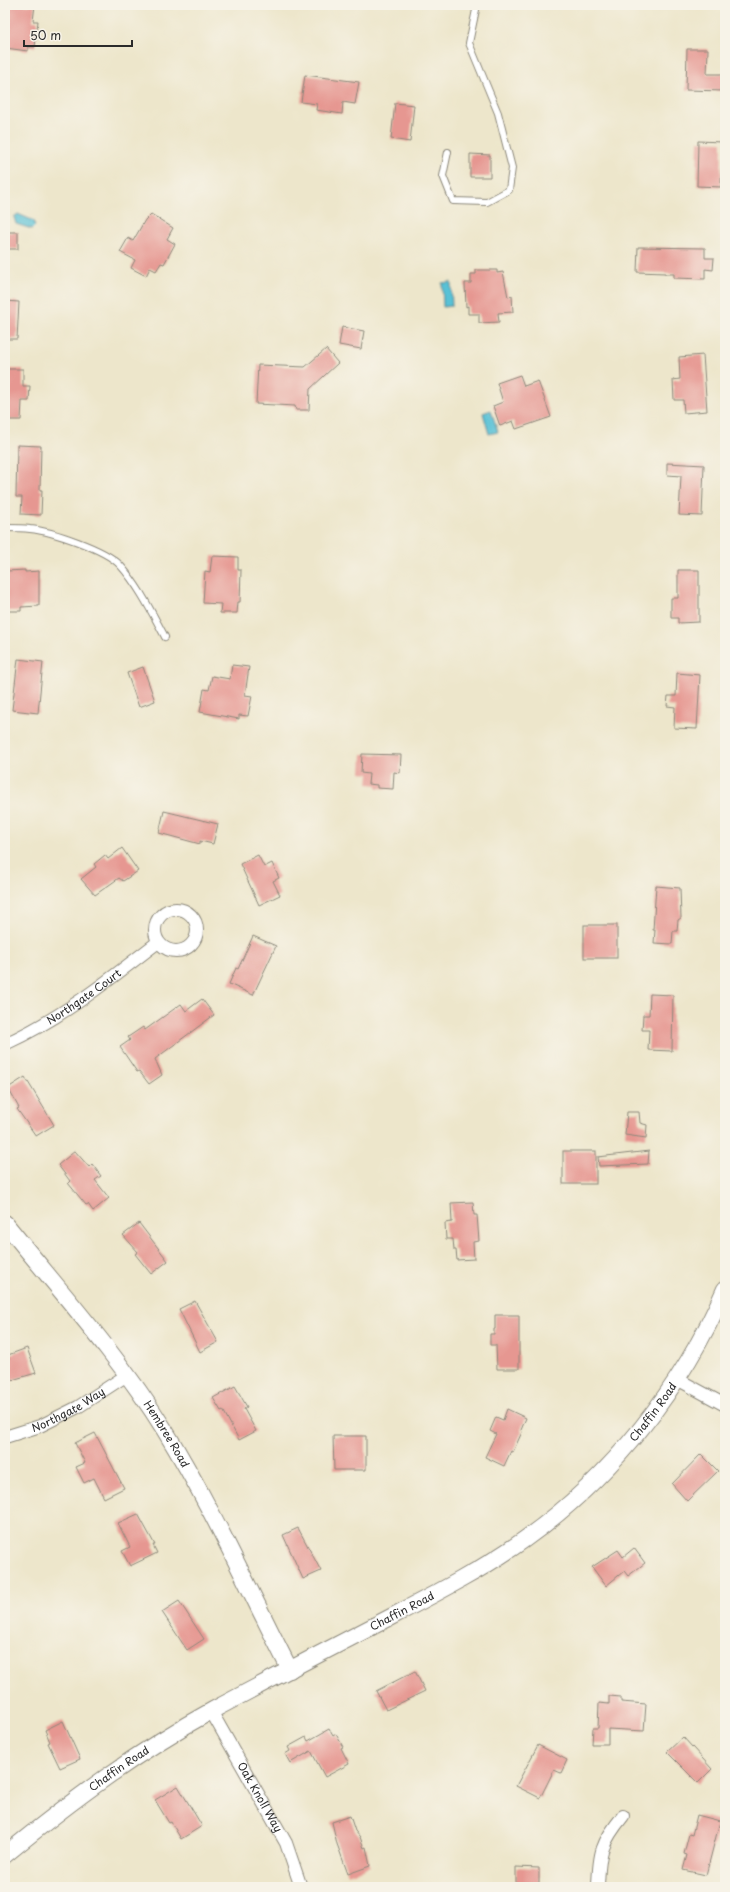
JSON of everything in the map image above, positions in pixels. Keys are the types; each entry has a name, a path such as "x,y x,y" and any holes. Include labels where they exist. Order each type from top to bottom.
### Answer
{"street":[{"name":"Northgate Court","path":"5,1044 34,1030 75,1006 158,942"},
{"name":"Hembree Road","path":"5,1222 127,1375 164,1429 193,1480 290,1670"},
{"name":"Chaffin Road","path":"5,1855 75,1799 138,1755 211,1712 461,1580 526,1539 568,1504 607,1466 643,1425 677,1379 714,1314 725,1289"},
{"name":"Northgate Way","path":"5,1437 40,1426 78,1407 127,1375"},
{"path":"677,1379 725,1405"},
{"name":"Oak Knoll Way","path":"211,1712 286,1843 301,1887"},
{"path":"598,1887 599,1862 602,1849 608,1835 623,1816"}],"lane":[{"path":"448,152 443,176 453,201 487,202 509,190 512,168 498,113 469,43 477,5"},
{"path":"5,528 31,528 102,551 119,564 140,592 165,638"}],"water":[{"path":"18,214 34,221 35,226 32,229 16,224 14,217"},
{"path":"451,282 452,306 443,307 442,283"},
{"path":"491,410 498,432 489,434 483,413"}],"building":[{"path":"5,5 35,5 33,21 38,21 35,47 28,47 28,51 5,48"},
{"path":"687,49 708,49 707,74 725,74 724,91 686,90"},
{"path":"305,75 359,82 355,104 343,102 342,114 316,110 317,104 301,102"},
{"path":"395,103 414,105 410,142 391,139"},
{"path":"698,141 722,142 721,187 697,186"},
{"path":"470,154 490,155 490,177 470,177"},
{"path":"151,214 173,228 167,239 175,244 164,264 161,263 156,271 150,268 146,276 131,268 135,260 120,252 128,238 133,241 145,220"},
{"path":"5,232 18,232 18,249 5,249"},
{"path":"638,247 705,248 705,258 714,258 713,270 705,269 705,279 674,278 674,274 637,272"},
{"path":"476,270 497,270 497,273 503,272 508,297 512,296 513,312 498,313 499,322 479,323 479,314 468,314 468,306 466,307 465,283 471,283 471,274 476,274"},
{"path":"5,301 19,302 17,339 5,339"},
{"path":"342,327 364,331 361,349 339,345"},
{"path":"326,349 338,363 310,389 309,410 296,410 295,406 256,404 258,365 305,367"},
{"path":"703,355 707,411 684,413 683,400 674,400 673,380 680,379 679,357"},
{"path":"5,369 23,369 23,386 30,386 29,401 22,401 21,420 5,420"},
{"path":"520,375 524,386 538,381 551,417 516,429 513,421 500,426 493,406 503,402 497,383"},
{"path":"17,445 41,446 41,515 21,514 22,497 16,497"},
{"path":"667,463 704,465 702,516 679,515 681,476 667,475"},
{"path":"212,556 238,557 238,570 241,570 240,602 238,602 237,613 220,613 221,604 203,603 205,571 210,572"},
{"path":"25,570 25,572 39,571 39,606 21,607 21,611 5,611 5,575 7,575 7,571"},
{"path":"678,570 699,570 699,622 678,623 678,618 671,618 671,598 678,598"},
{"path":"18,659 43,662 38,713 12,710"},
{"path":"232,665 249,667 245,695 252,696 248,716 239,715 239,719 200,712 204,689 209,690 212,676 230,679"},
{"path":"143,667 155,701 139,707 127,673"},
{"path":"677,673 700,675 697,729 674,728 675,707 667,706 668,696 676,696"},
{"path":"362,754 401,755 400,773 394,772 393,789 377,788 377,785 368,784 369,774 361,773"},
{"path":"164,811 218,824 213,844 200,841 200,844 159,833"},
{"path":"122,848 138,871 123,881 119,878 95,895 81,879 96,867 94,864 105,855 108,859"},
{"path":"258,855 264,867 272,863 279,878 273,881 280,895 259,905 240,864"},
{"path":"656,886 680,888 681,918 678,920 677,931 673,931 672,944 654,943 655,930 653,930"},
{"path":"584,925 617,925 617,958 584,958"},
{"path":"253,936 276,946 253,995 229,984 236,968 238,969"},
{"path":"650,994 673,995 672,1051 648,1050 649,1030 642,1030 643,1015 649,1015"},
{"path":"202,999 214,1015 155,1059 162,1075 149,1084 139,1071 137,1072 120,1047 130,1040 128,1037 143,1027 145,1030 181,1004 186,1011"},
{"path":"25,1077 54,1125 36,1136 17,1109 19,1108 8,1088"},
{"path":"627,1112 639,1112 640,1123 647,1125 646,1138 625,1135"},
{"path":"75,1151 89,1167 92,1164 101,1176 95,1180 109,1198 93,1211 88,1204 86,1205 68,1183 70,1181 58,1165"},
{"path":"563,1151 596,1151 596,1184 563,1184"},
{"path":"649,1151 648,1164 599,1166 598,1157"},
{"path":"473,1202 474,1215 477,1215 479,1241 473,1242 474,1259 457,1260 453,1239 446,1239 445,1223 452,1222 451,1203"},
{"path":"139,1223 168,1261 151,1274 135,1254 138,1252 123,1235"},
{"path":"195,1301 218,1342 200,1352 179,1309"},
{"path":"495,1315 519,1315 519,1369 497,1369 496,1345 490,1345 490,1334 494,1334 495,1329"},
{"path":"27,1348 36,1373 5,1382 5,1360 9,1359 8,1355"},
{"path":"235,1386 247,1407 244,1409 256,1431 239,1440 223,1410 221,1411 213,1398"},
{"path":"507,1409 526,1418 521,1430 522,1432 513,1452 511,1451 504,1466 485,1457 496,1434 490,1431 496,1417 503,1420"},
{"path":"95,1433 124,1488 104,1498 94,1478 84,1483 76,1467 85,1463 75,1443"},
{"path":"333,1436 366,1436 366,1470 334,1470"},
{"path":"701,1454 718,1471 687,1501 672,1484"},
{"path":"138,1514 155,1545 153,1545 157,1553 130,1566 122,1551 130,1547 118,1523"},
{"path":"298,1528 321,1571 303,1579 283,1535"},
{"path":"634,1548 645,1563 628,1576 624,1571 606,1586 592,1567 618,1550 623,1557"},
{"path":"179,1601 204,1639 187,1650 162,1612"},
{"path":"415,1671 425,1691 386,1710 376,1691"},
{"path":"609,1696 621,1697 621,1702 646,1704 644,1731 608,1729 608,1744 592,1744 593,1728 598,1728 599,1703 609,1704"},
{"path":"63,1721 80,1759 60,1768 48,1743 50,1742 45,1730"},
{"path":"329,1729 333,1736 336,1734 343,1747 341,1748 349,1764 325,1777 311,1751 290,1763 285,1754 290,1751 288,1747 306,1737 308,1741"},
{"path":"683,1737 712,1769 698,1783 667,1752"},
{"path":"538,1745 567,1760 561,1773 554,1770 540,1798 516,1786"},
{"path":"178,1786 202,1826 181,1839 155,1800"},
{"path":"697,1815 720,1821 706,1875 683,1870 687,1855 684,1854 689,1834 692,1835"},
{"path":"350,1816 355,1831 360,1837 364,1848 366,1847 370,1866 348,1874 337,1844 332,1822"},
{"path":"516,1867 539,1868 539,1887 516,1887"}]}
